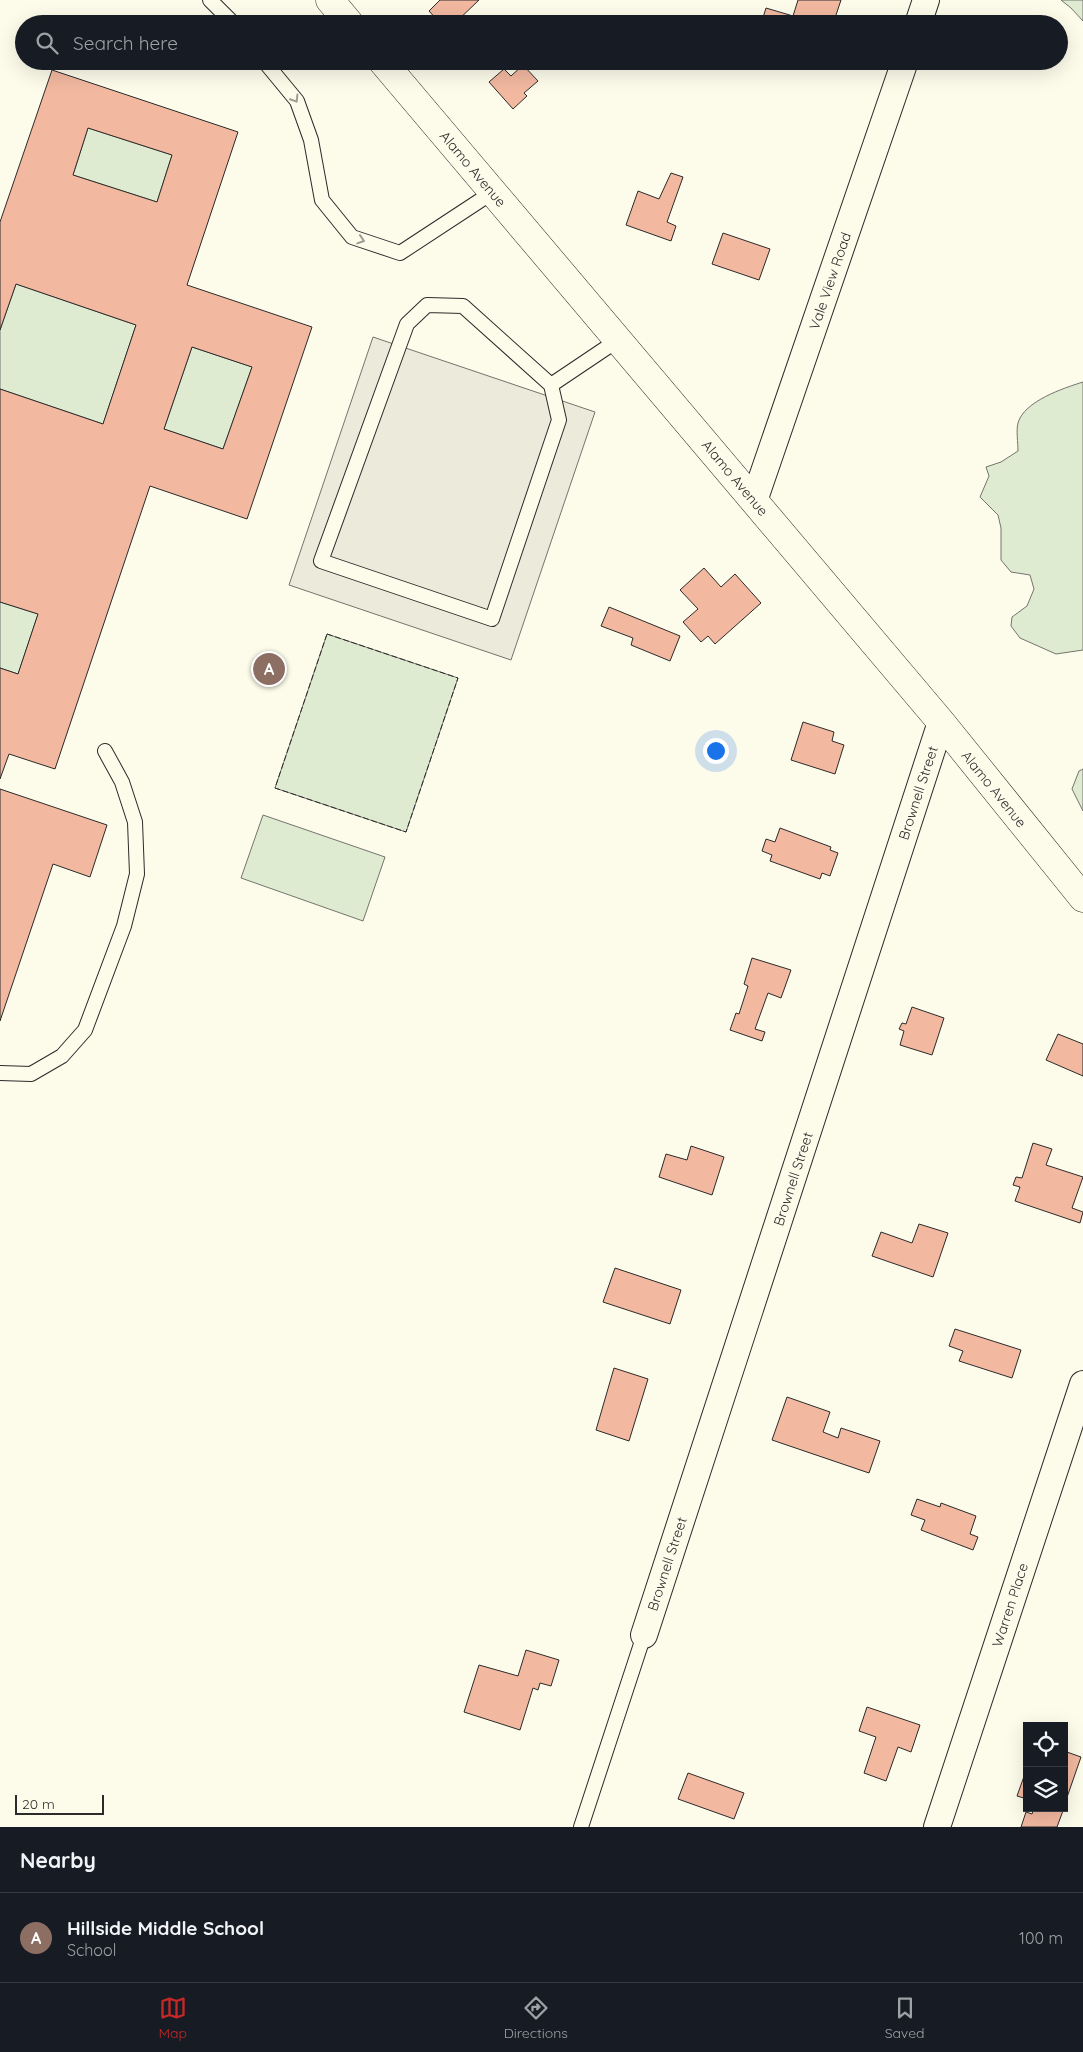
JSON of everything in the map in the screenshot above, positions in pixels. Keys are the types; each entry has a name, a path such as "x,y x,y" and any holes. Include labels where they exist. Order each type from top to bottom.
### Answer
{"street":[{"path":"330,0 342,15"},
{"path":"921,15 926,0"},
{"name":"Alamo Avenue","path":"390,70 941,722 1083,898"},
{"name":"Vale View Road","path":"754,501 902,70"},
{"name":"Brownell Street","path":"644,1635 941,722"},
{"name":"Warren Place","path":"937,1827 1083,1384"}],"lane":[{"path":"210,0 227,15"},
{"path":"271,70 297,101 310,140 322,200 352,238 400,253 493,192"},
{"path":"427,305 463,306 551,385 559,420 492,620 321,561 407,324 427,305"},
{"path":"551,385 618,340"},
{"path":"0,1073 31,1074 62,1056 85,1030 124,926 137,874 134,822 122,782 105,751"},
{"path":"581,1827 644,1635"}],"green space":[{"path":"1061,0 1083,0 1083,21 1071,8"},
{"path":"88,128 172,155 157,202 73,175"},
{"path":"16,284 136,325 103,424 0,389 0,330"},
{"path":"192,347 252,367 223,449 164,429"},
{"path":"1083,382 1083,650 1056,654 1020,638 1011,626 1012,617 1027,606 1034,589 1030,575 1011,572 1001,560 1001,528 998,515 980,497 989,476 986,467 1001,462 1018,451 1018,423 1028,408 1046,396"},
{"path":"0,602 38,614 18,674 0,668"},
{"path":"327,634 458,678 406,832 275,788"},
{"path":"1083,769 1083,811 1072,789 1079,771"},
{"path":"263,815 385,857 363,921 241,878"}],"shaded area":[{"path":"373,337 595,412 511,660 289,585"}],"building":[{"path":"440,0 479,0 463,15 433,15 429,11"},
{"path":"798,0 841,0 836,15 793,15"},
{"path":"766,8 790,15 764,15"},
{"path":"52,70 238,132 187,285 312,327 247,519 150,486 55,769 9,754 0,779 0,668 18,674 38,614 0,602 0,389 103,424 136,325 16,284 0,330 0,222","holes":["88,128 172,155 157,202 73,175","192,347 252,367 223,449 164,429"]},
{"path":"503,70 511,76 518,70 528,70 538,81 524,93 527,96 513,109 489,82"},
{"path":"671,173 683,177 667,222 676,226 671,241 626,225 638,191 659,199"},
{"path":"723,233 770,249 759,280 712,264"},
{"path":"704,568 721,587 735,574 761,603 715,644 708,636 701,642 683,622 698,609 680,590"},
{"path":"609,607 680,636 670,661 631,645 633,638 601,626"},
{"path":"803,722 834,732 832,741 844,745 835,774 791,760"},
{"path":"0,789 107,825 90,877 53,864 0,1021"},
{"path":"780,828 831,847 830,850 838,853 830,876 822,873 820,879 770,861 772,855 762,851 766,839 775,842"},
{"path":"752,958 791,970 781,998 768,993 755,1029 765,1032 762,1041 730,1030 736,1013 739,1014 748,986 744,984"},
{"path":"912,1007 944,1018 932,1055 900,1045 904,1031 899,1029 902,1023 906,1024"},
{"path":"1058,1034 1083,1044 1083,1076 1046,1060"},
{"path":"1033,1143 1052,1149 1046,1165 1083,1177 1072,1208 1083,1212 1080,1223 1015,1201 1020,1187 1013,1185 1016,1177 1022,1178"},
{"path":"691,1146 724,1157 712,1195 659,1177 666,1154 687,1160"},
{"path":"919,1224 948,1233 933,1277 872,1256 881,1232 912,1243"},
{"path":"615,1268 681,1290 670,1324 603,1302"},
{"path":"955,1329 1021,1350 1012,1378 959,1361 963,1351 949,1346"},
{"path":"614,1368 648,1379 629,1441 596,1430"},
{"path":"787,1397 830,1412 823,1432 838,1438 841,1428 880,1441 869,1473 772,1440"},
{"path":"917,1499 940,1507 941,1503 976,1516 970,1534 978,1537 973,1550 921,1530 925,1520 911,1515"},
{"path":"526,1650 559,1660 551,1686 540,1683 538,1690 533,1688 520,1730 464,1712 479,1665 518,1676"},
{"path":"867,1707 920,1725 911,1752 898,1747 886,1781 864,1773 876,1737 859,1731"},
{"path":"1068,1752 1081,1757 1068,1794"},
{"path":"688,1773 744,1793 734,1819 678,1799"},
{"path":"1023,1779 1023,1798 1017,1796"},
{"path":"1026,1812 1032,1814 1033,1812 1063,1812 1057,1827 1021,1827"}],"fence":[{"path":"327,634 458,678 406,832 275,788 327,634"}],"place":[{"name":"Hillside Middle School","path":"269,669"}]}
